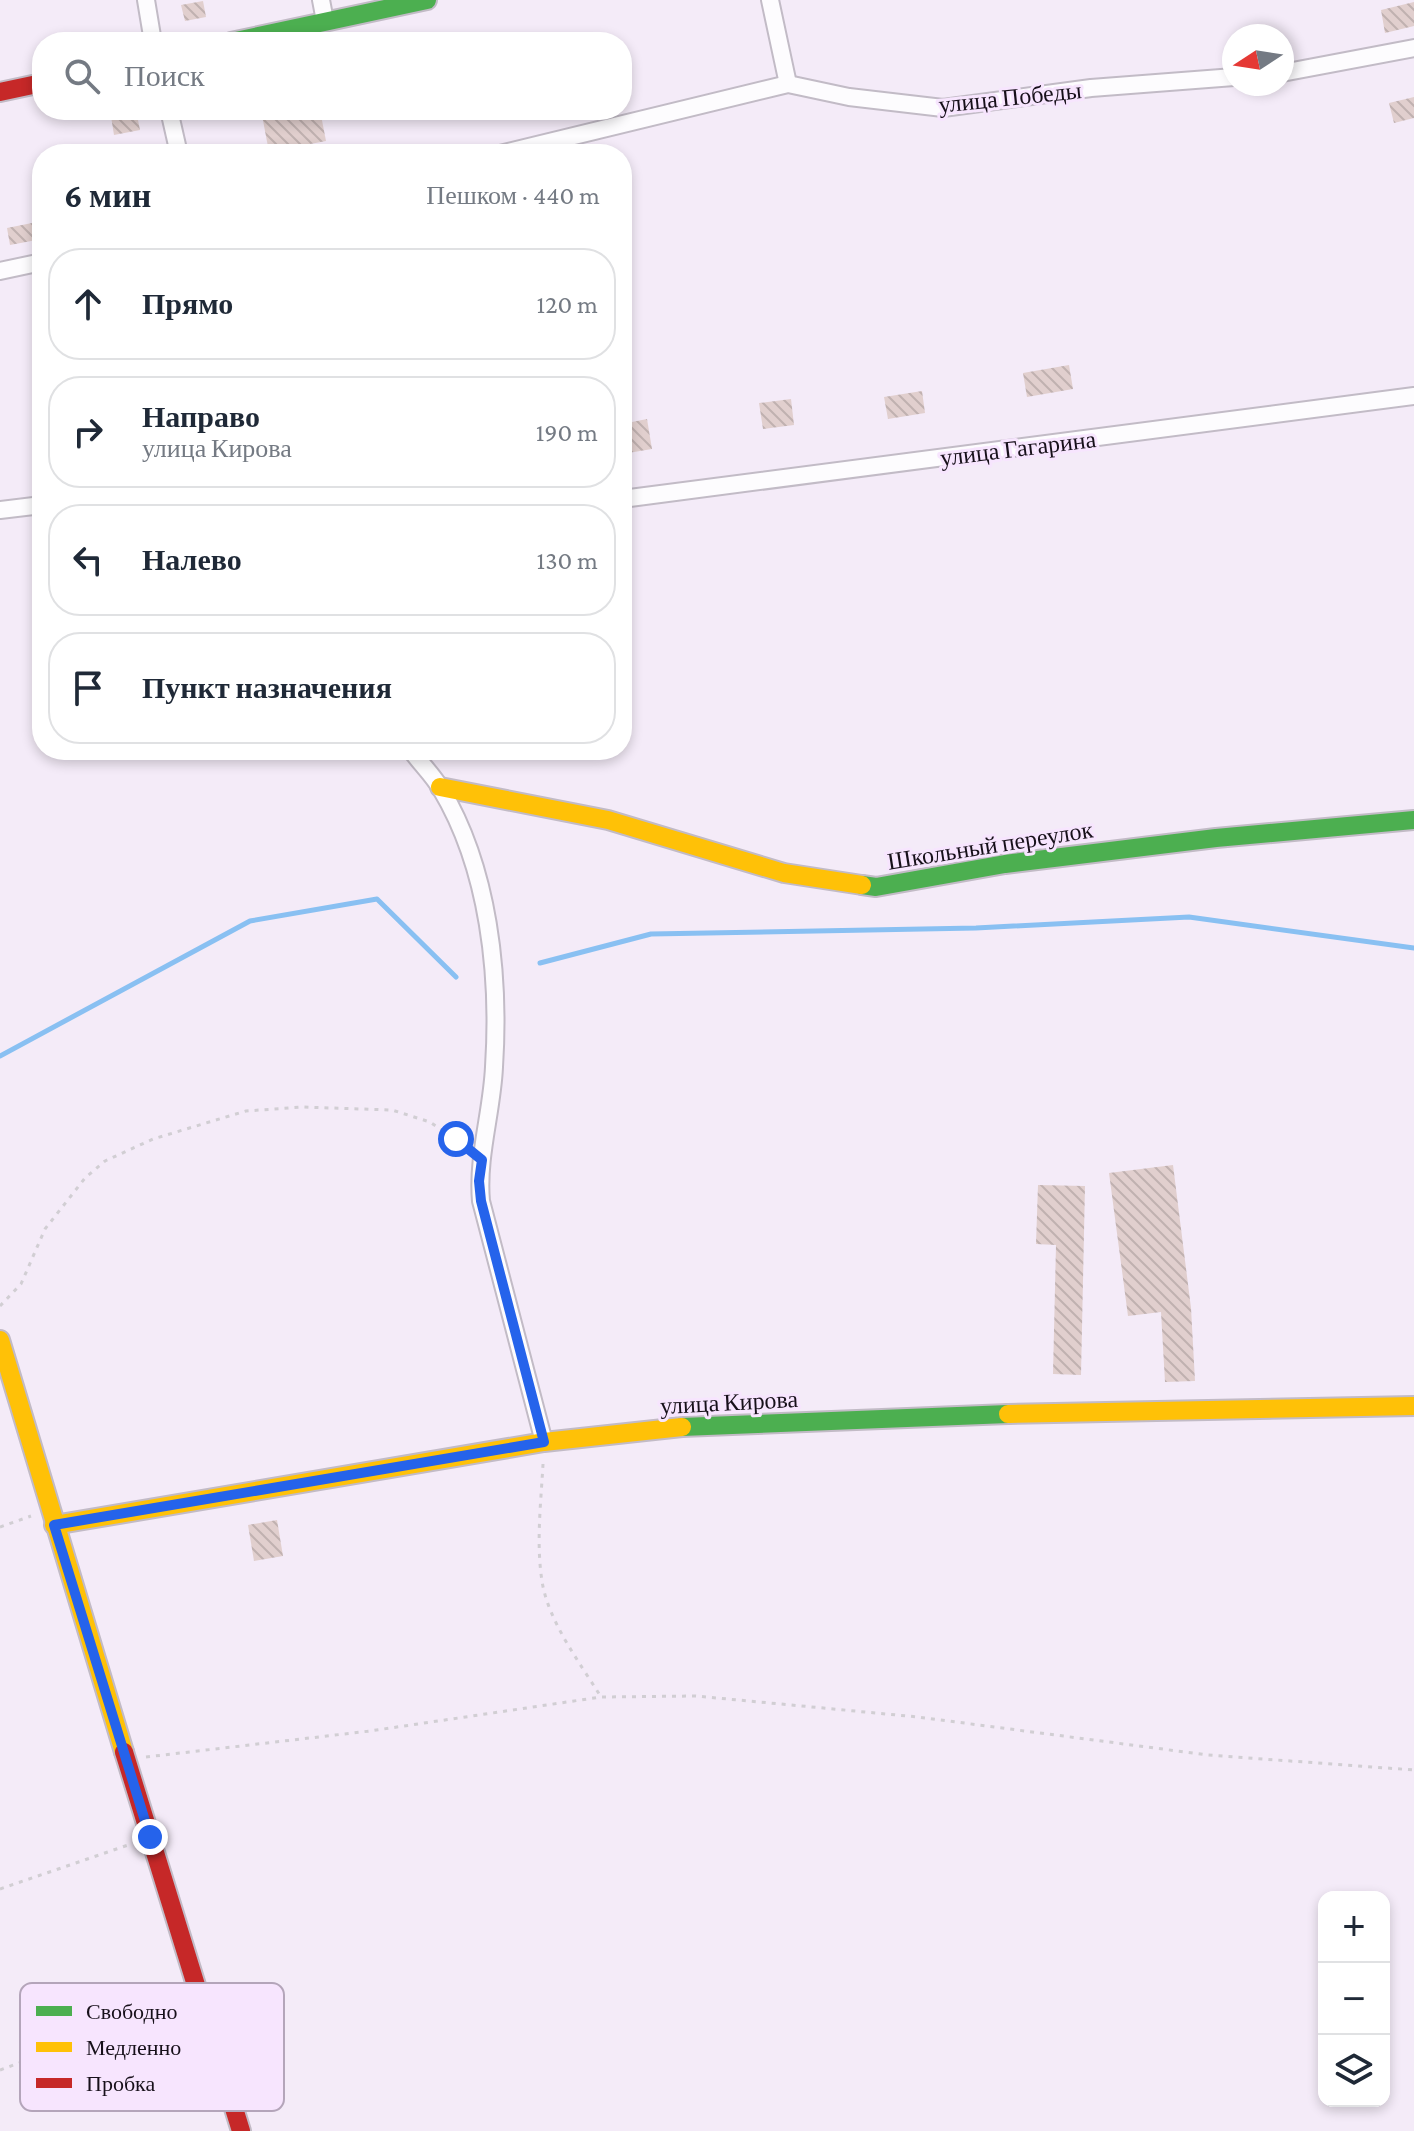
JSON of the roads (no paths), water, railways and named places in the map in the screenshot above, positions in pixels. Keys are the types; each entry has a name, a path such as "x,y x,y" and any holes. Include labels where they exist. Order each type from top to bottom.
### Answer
{"street":[{"path":"146,0 151,32"},
{"path":"321,0 325,21"},
{"path":"276,32 427,0"},
{"path":"541,144 788,84 770,0"},
{"path":"1294,71 1414,48"},
{"name":"улица Победы","path":"788,84 849,97 943,108 1091,88 1222,78"},
{"path":"0,92 32,85"},
{"path":"171,120 177,144"},
{"path":"0,271 32,264"},
{"name":"улица Гагарина","path":"632,498 1414,396"},
{"path":"0,510 32,506"},
{"path":"419,760 440,787 472,855 493,953 496,998 494,1070 479,1181 481,1201 544,1442"},
{"name":"Школьный переулок","path":"440,787 608,820 784,873 876,887 1005,864 1216,838 1414,820"},
{"path":"0,1340 194,1983"},
{"name":"улица Кирова","path":"52,1517 544,1442 679,1427 929,1416 1414,1406"},
{"path":"235,2111 241,2131"}],"waterway":[{"path":"0,1056 250,921 377,899 456,977"},
{"path":"540,963 651,934 976,928 1189,917 1414,948"}]}
